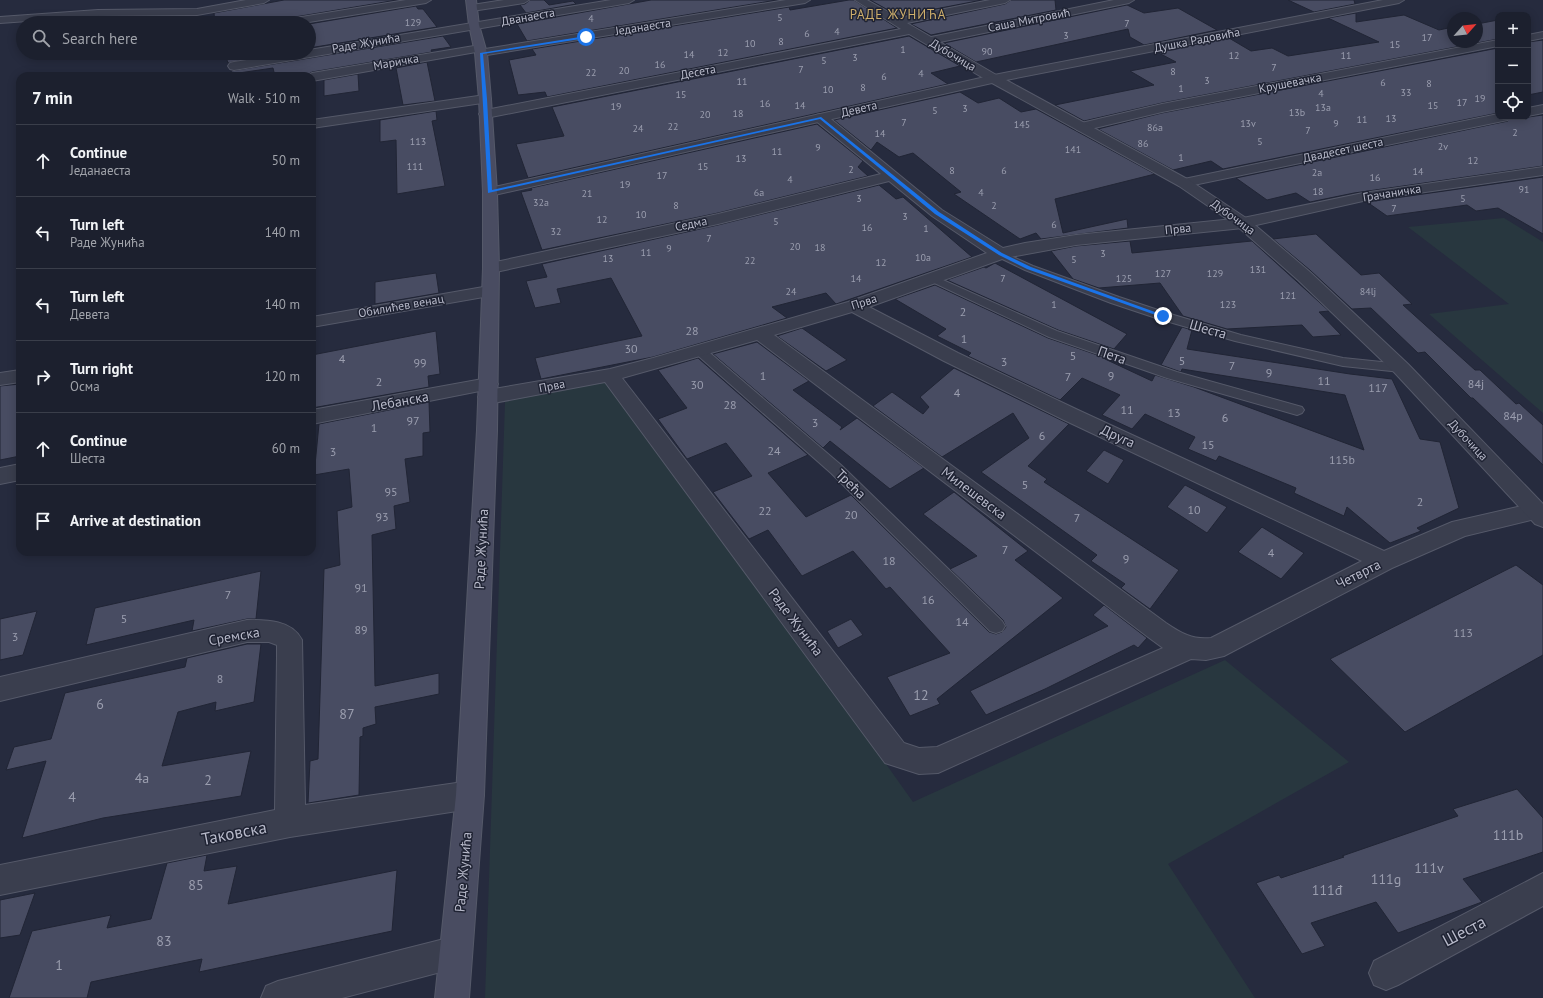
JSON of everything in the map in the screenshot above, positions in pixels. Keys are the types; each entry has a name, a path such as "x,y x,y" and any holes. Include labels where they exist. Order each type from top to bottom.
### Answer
{"main road":[{"name":"Раде Жунића","path":"452,998 470,795 488,391 490,192 481,50 474,25 471,4"}],"street":[{"path":"56,16 113,12 197,12 264,0"},
{"path":"316,18 426,0"},
{"path":"471,4 524,0"},
{"name":"Дванаеста","path":"474,25 629,0"},
{"name":"Једанаеста","path":"481,50 805,0"},
{"name":"Дубочица","path":"860,0 994,79 1184,183 1243,223 1304,276 1401,368 1539,515"},
{"path":"897,22 1005,0"},
{"name":"Саша Митровић","path":"929,41 1129,0"},
{"name":"Душка Радовића","path":"994,79 1399,0"},
{"path":"0,20 16,19"},
{"name":"Раде Жунића","path":"316,52 474,25"},
{"name":"Десета","path":"486,114 910,30"},
{"path":"1531,37 1543,35"},
{"name":"Крушевачка","path":"1082,127 1170,107 1495,44"},
{"name":"Маричка","path":"316,76 481,50"},
{"name":"Раде Жунића","path":"234,66 269,60"},
{"name":"Девета","path":"490,192 994,79"},
{"path":"316,123 485,99"},
{"path":"1531,111 1543,109"},
{"path":"821,118 937,213 1000,254"},
{"name":"Двадесет шеста","path":"1184,183 1495,119"},
{"name":"Грачаничка","path":"1243,223 1363,198 1542,172"},
{"name":"Седма","path":"490,279 718,218 891,176"},
{"name":"Прва","path":"488,391 610,375 657,363 854,306 934,279 1000,254 1025,248 1076,240 1243,223"},
{"name":"Обилићев венац","path":"316,321 490,279"},
{"name":"Друга","path":"854,306 951,357 1384,561"},
{"name":"Милешевска","path":"761,334 1157,630 1177,644 1188,649"},
{"name":"Раде Жунића","path":"610,375 895,754 919,761 938,760 1188,649"},
{"path":"0,379 16,377"},
{"name":"Лебанска","path":"316,416 488,391"},
{"path":"0,476 16,473"},
{"name":"Четврта","path":"1188,649 1202,650 1216,648 1384,561 1460,528 1539,515"},
{"name":"Сремска","path":"0,689 247,631 270,630 280,633 289,640 290,657 290,822"},
{"name":"Таковска","path":"0,880 290,822 470,795"},
{"name":"Шеста","path":"1386,973 1543,888"},
{"path":"278,998 456,952"}],"lane":[{"name":"Шеста","path":"1000,254 1029,268 1115,300 1224,333 1343,362 1401,368"},
{"name":"Пета","path":"934,279 979,302 1053,334 1172,375 1297,410"},
{"name":"Трећа","path":"699,350 836,469 996,626"}],"shaded area":[{"path":"1504,218 1543,242 1543,413 1429,314 1509,304 1408,227"},
{"path":"610,375 913,802 1225,660 1349,762 1168,864 1255,998 485,998 505,402"}],"building":[{"path":"284,0 397,0 301,16 214,16 214,13"},
{"path":"530,0 544,0 549,5 573,1 576,4 526,13 520,5 525,4"},
{"path":"651,0 777,0 527,41 517,24"},
{"path":"854,0 897,28 547,97 545,92 518,95 509,60 536,55 532,49 789,7 790,10"},
{"path":"870,0 982,0 899,16"},
{"path":"1011,0 1055,0 1056,10 931,35 911,24 1005,4"},
{"path":"1288,0 1354,0 1355,4 1314,12"},
{"path":"1127,5 1144,13 1178,8 1217,30 1144,45 1130,37 1128,29 976,62 944,43"},
{"path":"416,6 418,9 423,9 437,27 316,47 316,23"},
{"path":"1356,13 1356,22 1404,15 1439,30 1447,28 1447,48 1451,48 1162,103 1084,121 1055,105 1154,85 1130,71 1176,62 1157,52 1229,38 1251,51 1272,48 1288,56 1379,42 1328,18"},
{"path":"1495,21 1495,40 1483,42 1483,23"},
{"path":"443,36 451,47 431,50 432,52 312,72 274,72 273,68 246,72 231,71 298,60 316,60 316,57"},
{"path":"909,36 960,66 931,73 948,84 528,178 516,144 564,136 552,107"},
{"path":"1543,40 1543,92 1531,94 1531,48 1531,42"},
{"path":"1495,49 1495,114 1223,169 1211,161 1173,170 1098,129 1162,113"},
{"path":"227,60 244,60 228,63"},
{"path":"427,62 435,101 403,105 396,68"},
{"path":"358,74 359,91 324,96 324,80"},
{"path":"960,92 978,103 999,98 1021,112 1036,109 1155,174 1055,199 1063,233 1127,219 1128,228 1041,239 1036,233 1020,239 954,194 961,192 913,153 899,157 877,142 871,150 834,120"},
{"path":"436,111 437,120 432,121 445,186 397,194 396,140 380,142 380,120"},
{"path":"1543,115 1543,166 1354,193 1310,202 1296,193 1267,200 1236,178 1509,120 1531,120 1531,117"},
{"path":"817,124 863,161 858,167 868,176 718,213 542,250 521,192 532,190 531,188"},
{"path":"1543,177 1543,234 1498,208 1476,211 1467,205 1387,216 1367,202"},
{"path":"879,185 896,199 903,197 972,257 836,304 826,293 772,307 787,318 653,357 541,379 535,358 642,336 611,278 557,289 561,303 535,308 526,281 547,277 542,264 718,225"},
{"path":"1316,234 1361,275 1379,273 1412,304 1403,305 1475,370 1480,370 1516,404 1519,403 1543,425 1543,465 1473,398 1471,398 1425,352 1418,353 1371,308 1352,309 1311,271 1273,239"},
{"path":"1130,241 1132,253 1252,241 1329,311 1319,312 1341,335 1313,337 1302,325 1227,329 1183,316 1160,283 1099,288 1073,279 1051,251 1076,246"},
{"path":"995,263 1127,334 1114,349 1058,330 947,280 984,267 986,268"},
{"path":"436,273 439,293 375,304 375,282"},
{"path":"935,285 1048,338 1106,358 1105,359 1152,381 1155,375 1194,387 1364,450 1345,395 1182,369 1181,372 1161,365 1182,327 1192,330 1187,349 1392,379 1420,439 1440,442 1459,508 1417,528 1421,531 1390,543 1347,507 1344,516 1294,493 1296,488 1219,456 1216,461 1188,449 1195,437 1145,414 1132,429 1102,415 1120,395 1082,378 1060,400 968,356 971,353 937,336 946,329 895,299"},
{"path":"802,328 847,360 826,371 777,336"},
{"path":"436,331 440,374 428,376 429,387 316,407 316,354"},
{"path":"757,342 809,381 793,390 842,427 840,430 857,418 924,468 890,489 830,441 823,448 713,354"},
{"path":"698,358 808,455 768,473 806,517 851,495 989,632 996,634 1002,632 1006,627 1003,620 950,569 977,556 923,514 954,492 1028,551 1015,560 1063,598 937,699 940,704 910,716 887,677 950,653 890,587 886,589 853,551 802,576 768,530 749,539 713,492 752,476 726,443 687,459 658,419 687,408 658,370"},
{"path":"954,368 1069,424 1028,466 1047,479 1044,482 1179,570 1150,609 1121,588 1125,584 1091,561 1097,555 981,472 1029,438 1013,413 942,457 873,406 892,392 923,414 929,407 920,397"},
{"path":"16,384 16,457 0,460 0,386"},
{"path":"429,402 430,432 423,433 423,456 405,459 410,502 394,506 396,529 372,535 375,686 439,673 439,694 375,707 376,724 363,728 363,736 360,737 359,795 308,803 310,761 318,759 324,569 340,565 337,511 352,507 349,469 316,475 319,424"},
{"path":"1104,450 1124,460 1108,484 1086,471"},
{"path":"1185,485 1227,507 1207,533 1167,507"},
{"path":"1262,527 1304,553 1281,579 1238,552"},
{"path":"1516,565 1543,585 1543,655 1405,732 1330,659"},
{"path":"261,571 256,619 247,619 192,631 194,620 86,645 95,608"},
{"path":"1104,605 1147,638 1138,648 1134,645 1045,689 986,715 970,691 1108,626 1093,615"},
{"path":"37,611 23,655 0,660 0,619"},
{"path":"851,619 863,635 838,648 827,631"},
{"path":"247,644 261,644 254,702 215,711 216,702 178,712 162,766 251,751 241,796 103,818 22,838 46,761 6,770 14,747 51,739 65,693 185,667 187,658"},
{"path":"1517,789 1543,818 1543,852 1463,879 1482,902 1398,933 1376,902 1311,923 1325,946 1302,954 1256,883 1279,875 1281,878 1458,816 1453,809"},
{"path":"207,855 204,871 237,866 228,904 397,870 392,931 199,972 202,959 91,982 87,998 9,998 32,931 111,915 107,928 151,919 167,863"},
{"path":"35,893 20,935 0,938 0,900"}],"district":[{"name":"РАДЕ ЖУНИЋА","path":"898,14"}],"route":[{"path":"586,37 481,53 490,192 821,118 937,213 1000,254 1029,268 1163,316"}]}
